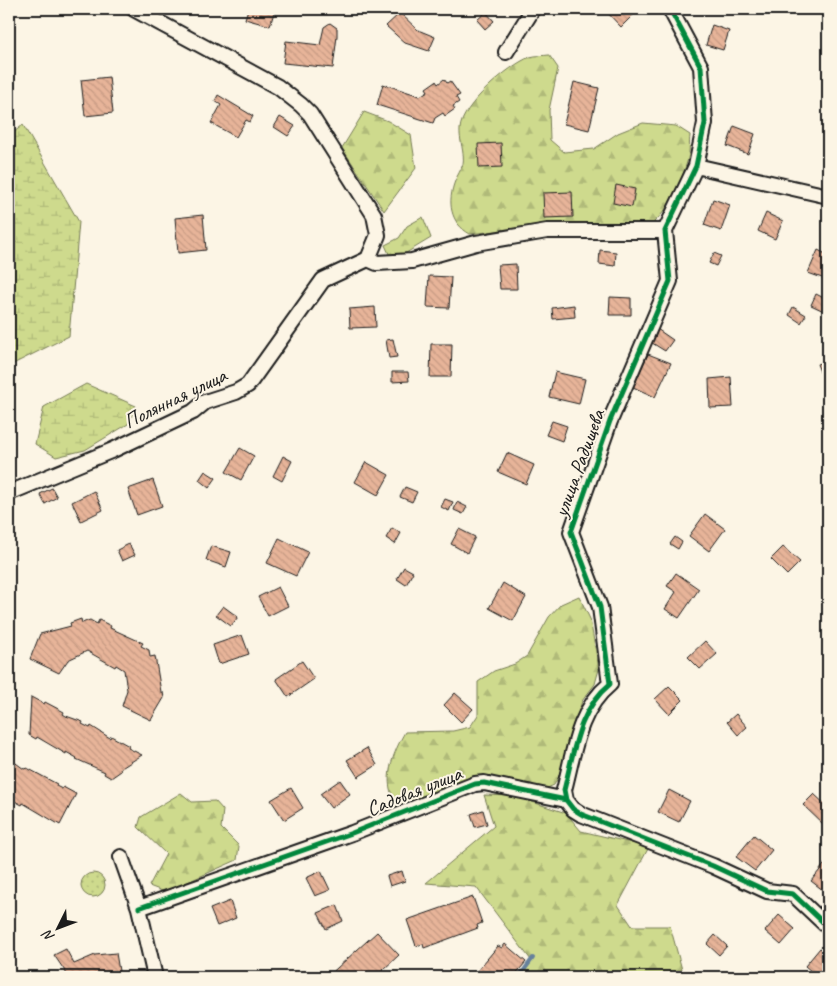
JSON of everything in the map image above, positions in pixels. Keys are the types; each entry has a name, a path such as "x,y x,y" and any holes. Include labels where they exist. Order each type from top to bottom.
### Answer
{"street":[{"path":"134,9 278,87 310,114 374,215 378,235 368,259 377,263 412,261 476,243 547,231 665,231 696,166 705,123 701,66 670,9"},
{"path":"506,52 533,9"},
{"path":"696,166 828,196"},
{"name":"улица Радищева","path":"566,800 564,790 581,724 589,706 610,684 600,607 571,532 610,421 670,280 665,231"},
{"name":"Полянная улица","path":"9,493 113,450 193,412 205,402 236,392 248,385 323,280 368,259"},
{"name":"Садовая улица","path":"139,908 352,833 475,784 484,783 566,800 573,809 581,814 712,866 767,891 792,894 828,927"},
{"path":"120,857 139,908 156,977"}],"green space":[{"path":"549,55 558,68 549,110 550,140 564,152 594,149 618,133 643,123 676,126 690,135 688,159 677,188 663,213 650,225 555,224 470,234 454,218 451,197 455,181 463,164 460,129 468,109 488,87 510,68 530,57"},
{"path":"364,112 388,121 411,135 416,168 384,211 342,148"},
{"path":"23,125 79,222 69,336 11,365 9,363 9,136"},
{"path":"423,217 431,238 406,253 390,256 385,245 399,238 407,226"},
{"path":"86,384 136,406 128,424 85,450 56,457 35,444 44,407"},
{"path":"579,596 590,619 599,669 595,684 582,701 559,776 554,785 543,790 531,784 473,777 408,802 397,803 392,795 390,786 390,767 405,732 453,731 470,727 478,715 478,682 494,671 515,664 527,656 549,617 561,604"},
{"path":"181,793 192,802 215,801 223,810 221,828 239,846 237,860 165,892 149,886 166,854 138,827 141,817"},
{"path":"484,795 514,796 566,813 581,831 649,847 618,905 632,926 670,926 684,977 519,977 531,960 476,887 426,883 494,826"},
{"path":"93,873 102,876 105,885 102,894 93,897 84,894 81,885 84,876"}],"building":[{"path":"248,9 275,9 270,26 245,19"},
{"path":"604,9 637,9 638,10 621,27"},
{"path":"486,12 494,21 485,29 477,20"},
{"path":"400,13 418,30 435,37 429,51 405,43 386,26"},
{"path":"330,23 337,28 333,68 283,63 286,41 320,45 324,27"},
{"path":"712,25 729,31 723,50 706,45"},
{"path":"109,77 113,113 85,116 81,80"},
{"path":"444,79 447,83 450,81 460,95 456,97 459,102 453,106 455,109 445,116 443,113 435,118 433,123 377,105 383,84 420,96 428,91 426,88 436,81 438,84"},
{"path":"574,82 599,88 589,130 564,124"},
{"path":"218,95 253,116 250,122 246,120 236,137 211,123 221,105 215,101"},
{"path":"280,117 295,126 288,136 274,127"},
{"path":"734,126 755,134 748,154 727,146"},
{"path":"501,143 502,167 479,168 478,144"},
{"path":"616,185 635,189 632,207 613,203"},
{"path":"572,192 573,217 544,218 543,193"},
{"path":"713,199 730,205 721,231 704,225"},
{"path":"766,213 783,221 775,239 758,231"},
{"path":"203,215 206,250 178,253 175,218"},
{"path":"600,250 616,252 615,266 599,264"},
{"path":"818,250 828,255 828,280 808,273"},
{"path":"714,253 721,256 716,266 709,263"},
{"path":"516,264 517,289 500,289 498,265"},
{"path":"429,276 451,277 449,308 427,307"},
{"path":"816,294 828,300 828,313 811,305"},
{"path":"610,297 631,298 631,315 609,315"},
{"path":"574,305 575,317 553,319 552,308"},
{"path":"375,307 376,327 350,328 349,309"},
{"path":"793,307 806,315 801,323 789,315"},
{"path":"657,329 673,340 665,351 649,341"},
{"path":"393,339 397,357 389,358 386,340"},
{"path":"431,344 452,344 451,377 430,377"},
{"path":"648,354 671,363 655,397 633,387"},
{"path":"828,360 828,392 817,364"},
{"path":"392,372 408,372 409,381 392,382"},
{"path":"555,372 585,379 579,404 549,397"},
{"path":"731,377 733,407 710,408 709,379"},
{"path":"552,421 567,426 562,441 546,435"},
{"path":"240,448 254,456 241,480 226,472"},
{"path":"507,453 534,465 526,484 498,472"},
{"path":"283,456 292,461 282,481 273,476"},
{"path":"366,462 389,475 378,495 355,482"},
{"path":"205,471 216,478 209,488 199,480"},
{"path":"153,480 162,506 137,515 128,489"},
{"path":"405,487 417,492 412,502 400,497"},
{"path":"52,488 57,497 45,504 40,494"},
{"path":"94,491 103,510 81,521 72,502"},
{"path":"445,499 453,502 449,511 441,507"},
{"path":"457,502 467,507 463,514 454,510"},
{"path":"705,514 725,529 709,551 689,536"},
{"path":"392,528 401,533 395,544 386,538"},
{"path":"459,529 475,537 467,553 451,544"},
{"path":"675,537 682,542 678,549 670,544"},
{"path":"279,538 308,552 296,576 267,563"},
{"path":"129,544 135,555 122,561 117,550"},
{"path":"211,546 231,552 226,567 206,560"},
{"path":"783,547 800,562 787,575 771,559"},
{"path":"404,567 413,572 406,585 397,579"},
{"path":"676,573 699,589 679,618 665,609 676,592 667,586"},
{"path":"503,583 526,597 513,621 489,608"},
{"path":"278,587 288,606 268,616 258,597"},
{"path":"223,606 238,617 231,626 216,615"},
{"path":"81,619 82,623 90,620 97,624 99,620 111,626 110,628 143,643 141,646 149,650 150,657 155,656 161,692 163,692 164,698 151,720 122,706 127,690 124,670 116,665 115,667 87,651 68,660 59,673 30,659 40,634 71,626 70,623"},
{"path":"242,635 249,654 219,664 213,645"},
{"path":"705,641 717,654 700,669 688,657"},
{"path":"302,661 314,679 288,697 276,679"},
{"path":"669,686 683,700 669,714 655,699"},
{"path":"455,693 473,709 461,722 444,705"},
{"path":"31,697 44,704 45,702 64,712 63,714 66,716 83,722 82,724 90,728 91,726 110,738 111,736 142,755 120,769 121,771 111,778 104,774 105,772 76,759 66,752 66,754 37,737 36,739 29,735"},
{"path":"736,714 747,727 738,735 727,722"},
{"path":"367,748 377,765 358,777 347,760"},
{"path":"9,758 24,769 27,768 57,784 56,786 62,789 63,787 76,794 60,825 23,803 22,805 9,798"},
{"path":"340,780 350,794 331,808 320,794"},
{"path":"291,788 303,808 284,820 271,800"},
{"path":"669,790 690,801 679,822 658,812"},
{"path":"814,794 828,807 828,822 825,826 803,805"},
{"path":"483,810 487,824 475,827 471,814"},
{"path":"754,835 772,850 755,871 736,857"},
{"path":"828,860 828,894 811,881"},
{"path":"321,871 330,890 315,896 306,878"},
{"path":"402,871 405,881 390,886 387,876"},
{"path":"473,897 482,923 477,925 478,928 424,948 423,944 416,946 407,920"},
{"path":"230,901 236,918 217,926 210,909"},
{"path":"337,905 343,921 326,929 318,913"},
{"path":"779,915 795,929 781,945 765,931"},
{"path":"9,926 14,928 9,958"},
{"path":"377,932 399,955 383,970 375,977 327,977"},
{"path":"715,935 727,946 719,955 707,944"},
{"path":"505,944 526,962 513,977 472,977 498,946 502,948"},
{"path":"820,948 828,954 828,965 818,977 805,966"},
{"path":"66,949 74,964 95,955 116,953 120,977 69,977 54,955"}],"waterway":[{"path":"519,977 533,958"}],"cycle path":[{"path":"566,800 564,790 579,732 591,706 599,694 610,684 600,607 571,532 610,421 670,281 665,231 696,166 705,123 701,67 670,9"},
{"path":"139,908 352,833 475,784 484,783 566,800 573,809 581,814 713,866 767,891 793,894 828,927"}]}
